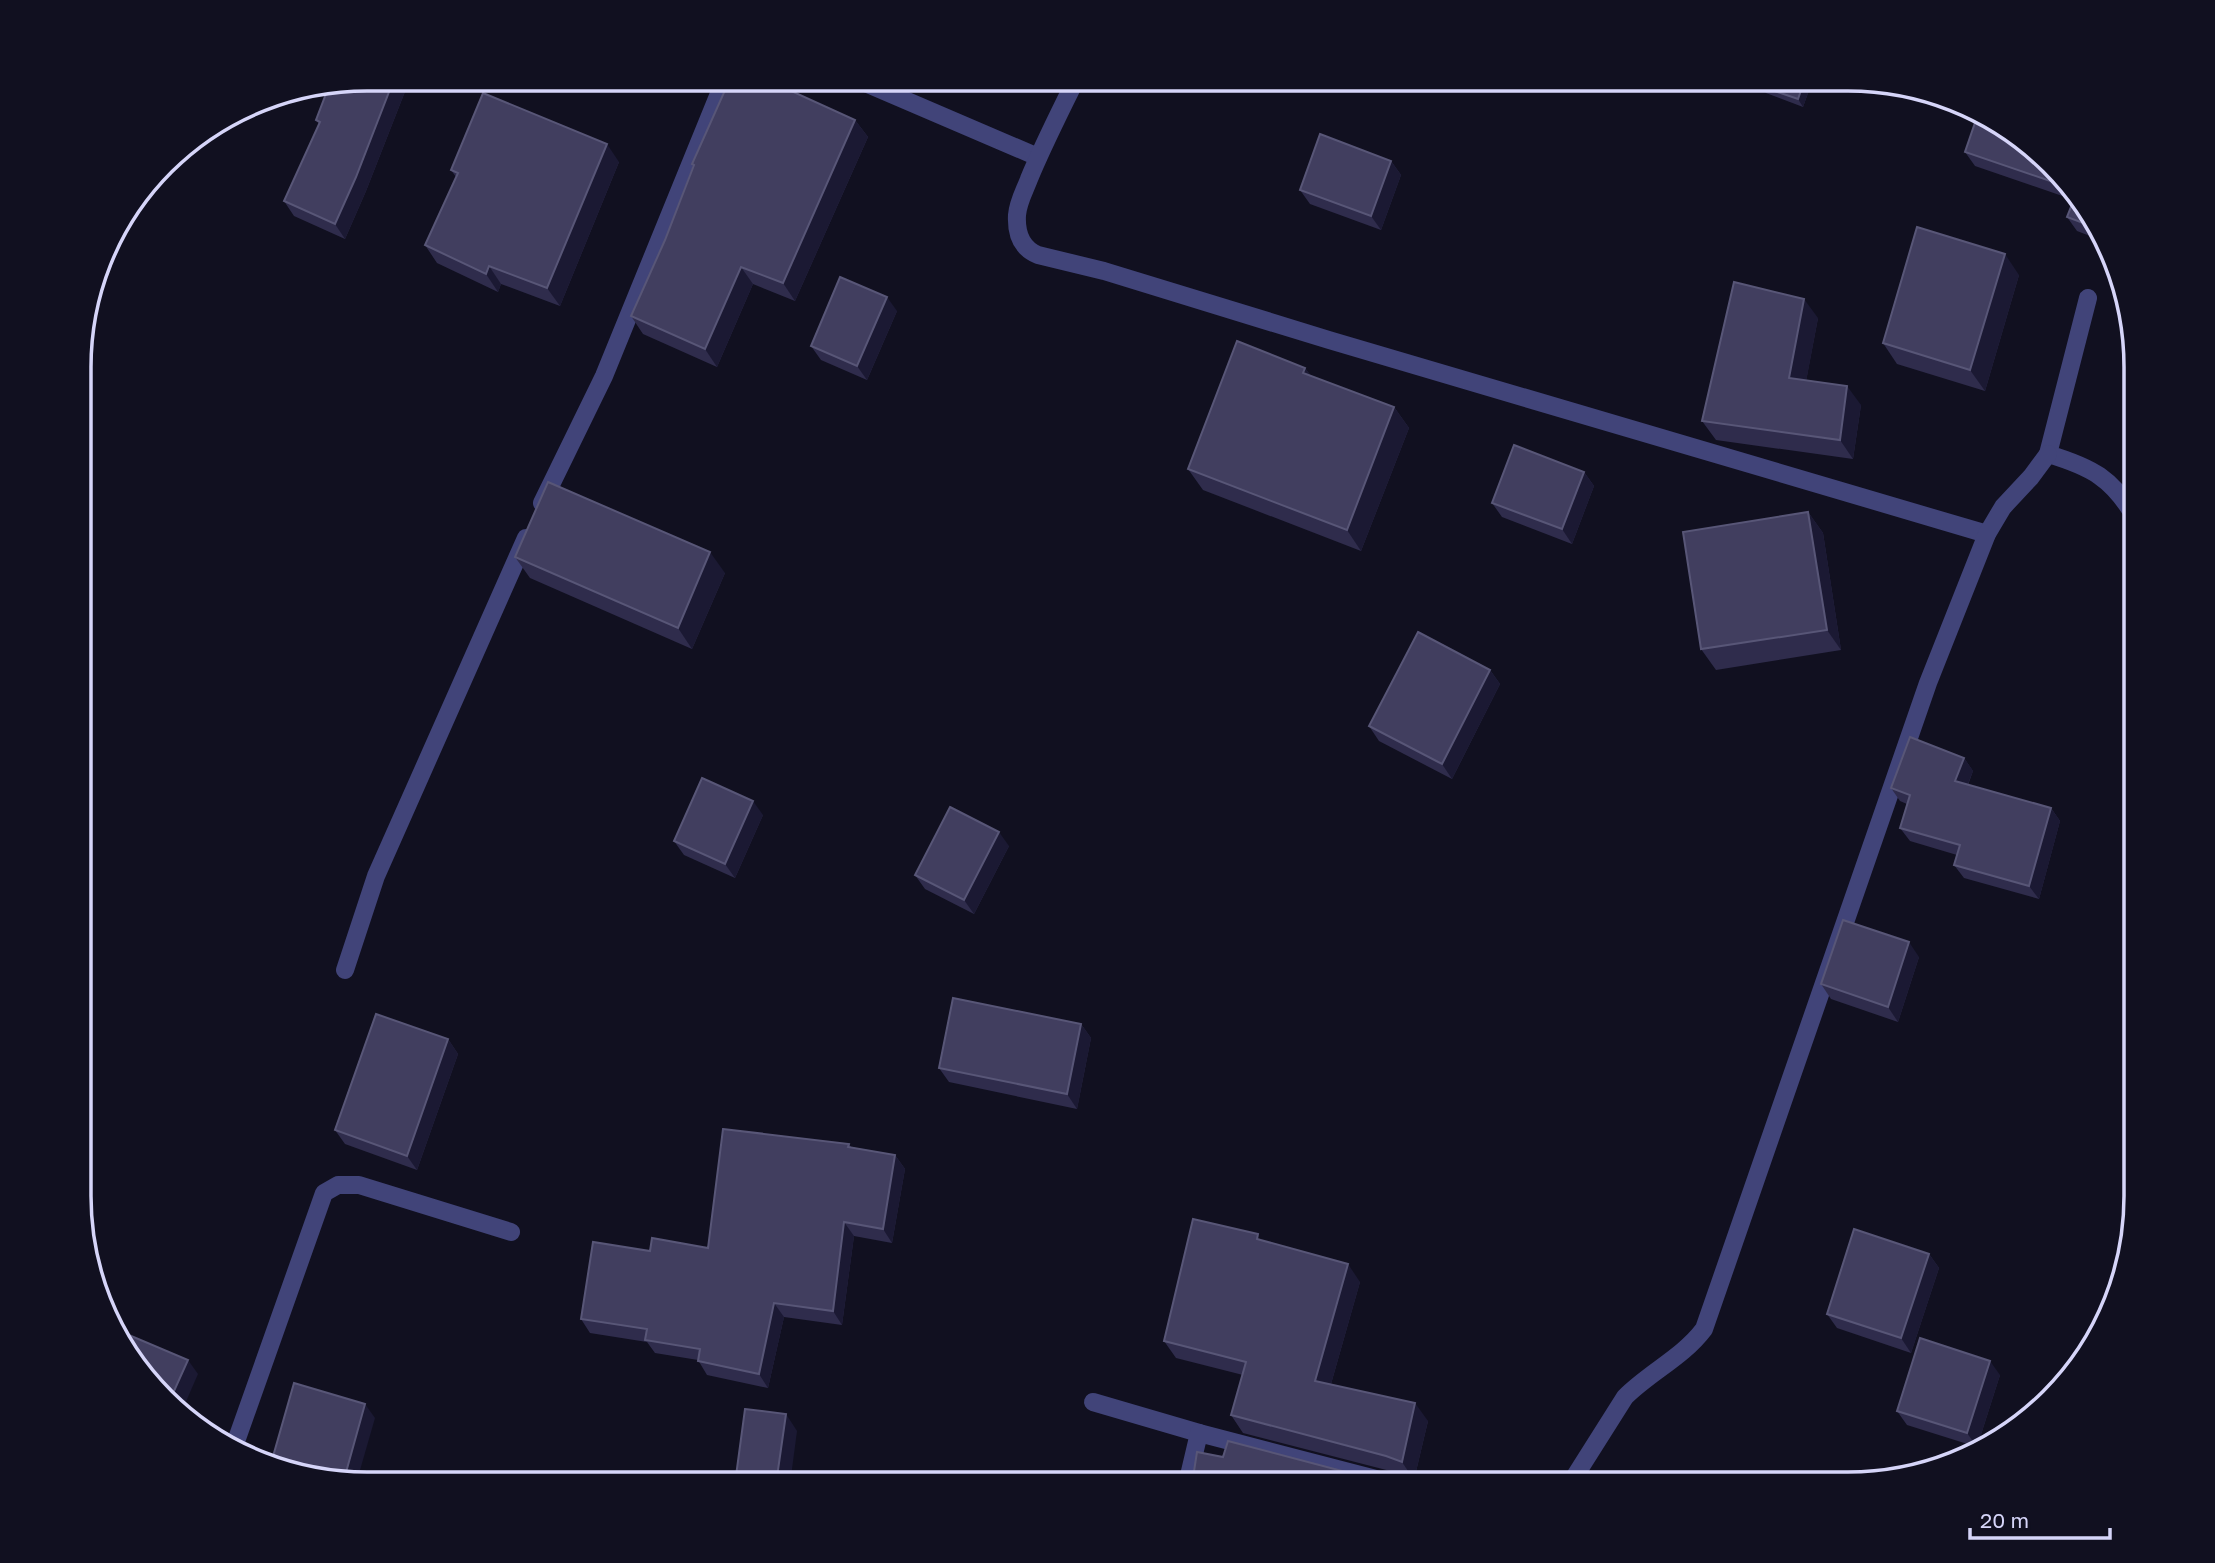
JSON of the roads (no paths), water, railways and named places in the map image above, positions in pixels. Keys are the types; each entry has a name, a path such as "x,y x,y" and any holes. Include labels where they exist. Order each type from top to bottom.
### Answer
{"street":[{"path":"345,970 376,876 543,498 604,376 720,91"},
{"path":"884,91 1038,157"},
{"path":"1070,91 1038,157 1017,214 1021,241 1028,251 1038,256 1104,271 1987,534"},
{"path":"1578,1472 1625,1397 1684,1351 1704,1329 1928,683 1987,534 2003,507 2048,454 2088,298"},
{"path":"2048,454 2083,465 2103,477 2124,500"},
{"path":"237,1439 324,1193 338,1185 359,1185 511,1232"},
{"path":"1093,1402 1349,1472"},
{"path":"1190,1472 1199,1433"}]}
